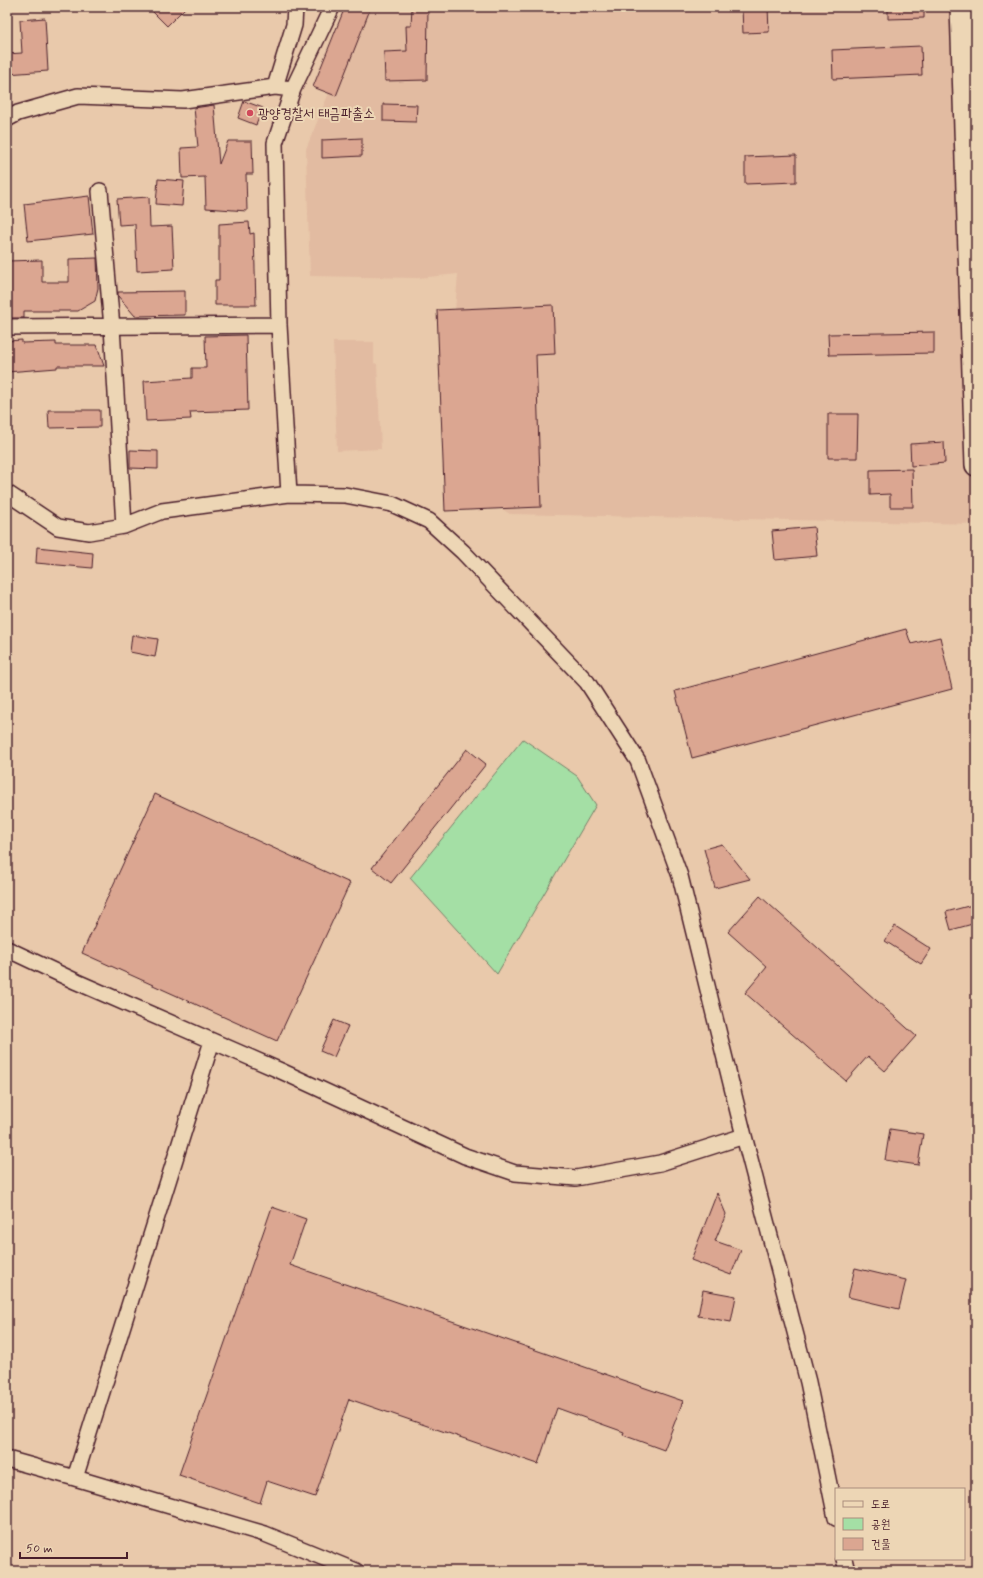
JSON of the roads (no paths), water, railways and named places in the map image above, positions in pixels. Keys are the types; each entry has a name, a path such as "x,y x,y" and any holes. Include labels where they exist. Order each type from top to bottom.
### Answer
{"main road":[{"path":"961,7 976,465"}],"street":[{"path":"275,87 294,25 295,7"},
{"path":"289,494 278,325 275,143 292,89 332,7"},
{"path":"7,119 18,113 78,96 183,100 275,87 292,89"},
{"path":"100,191 112,327 124,526"},
{"path":"7,327 278,325"},
{"path":"10,499 58,527 89,532 124,526 162,511 289,494 345,495 392,504 429,520 463,552 587,682 638,761 680,876 744,1136 808,1382 835,1513"},
{"path":"7,948 77,982 281,1071 465,1156 515,1173 576,1178 660,1163 744,1136"},
{"path":"75,1478 212,1041"},
{"path":"7,1459 265,1534 356,1571"},
{"path":"844,1560 847,1571"}],"place":[{"name":"광양경찰서 태금파출소","path":"250,113"}]}
